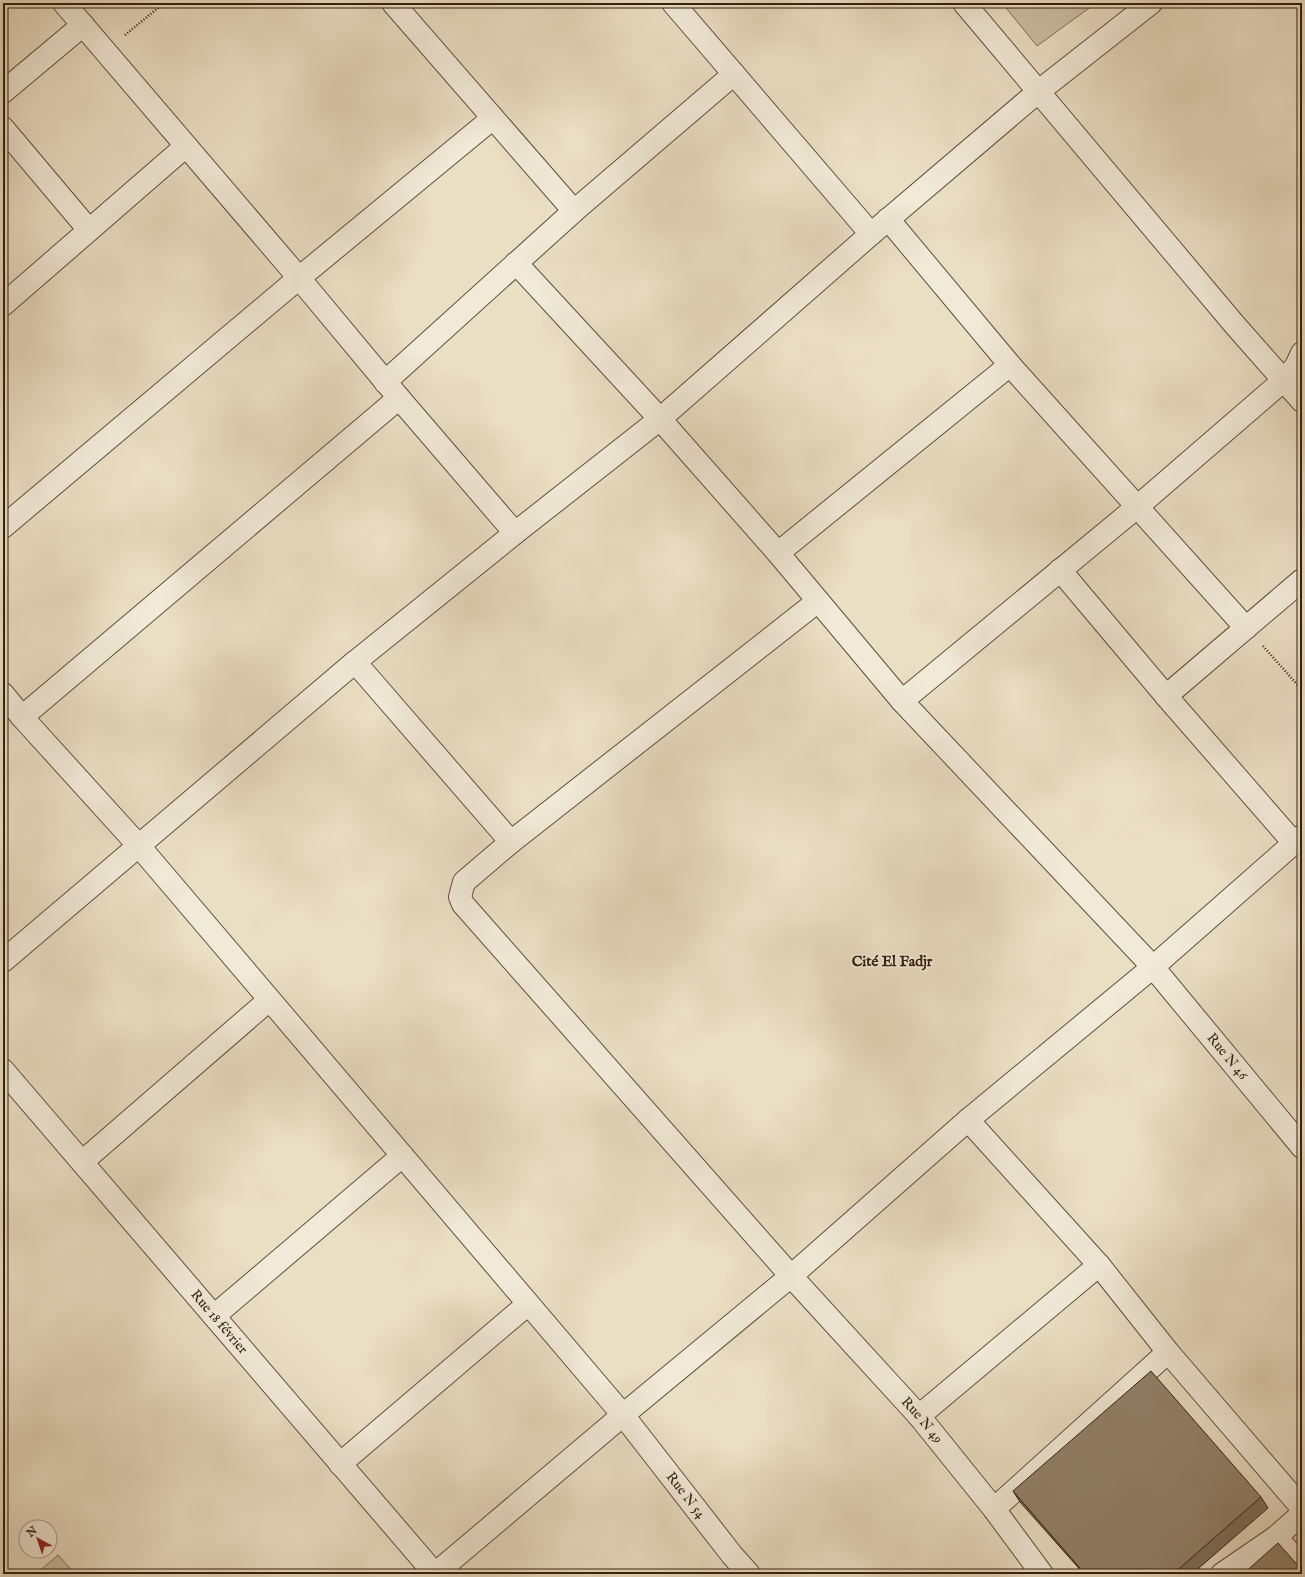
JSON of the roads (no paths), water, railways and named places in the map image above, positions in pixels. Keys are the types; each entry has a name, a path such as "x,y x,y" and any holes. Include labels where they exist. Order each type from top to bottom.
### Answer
{"street":[{"path":"64,3 515,533"},
{"path":"393,3 574,210"},
{"path":"673,3 871,234"},
{"path":"964,3 1234,324 1302,401"},
{"path":"3,961 355,662 660,419 888,219 1039,91 1151,3"},
{"path":"3,92 83,25"},
{"path":"22,717 392,390 516,263 574,210 734,74"},
{"path":"3,527 299,278 493,118"},
{"path":"3,128 89,230"},
{"path":"3,305 186,146"},
{"path":"888,219 1010,366 1246,628"},
{"name":"Rue N 46","path":"516,263 660,419 778,552 902,701 1152,967 1302,1147"},
{"path":"902,701 1137,507 1284,380 1296,366 1302,353"},
{"path":"778,552 1010,366"},
{"path":"435,1574 791,1276 968,1120 1152,967 1298,839 1166,696 1060,570"},
{"path":"1166,696 1302,580"},
{"name":"Rue N 49","path":"818,601 511,842 464,882 460,897 463,904 791,1276 919,1416 994,1509 1042,1574"},
{"path":"355,662 511,842"},
{"name":"Rue N 54","path":"3,694 139,846 623,1416 732,1555 749,1574"},
{"path":"82,1162 269,1000"},
{"name":"Rue 18 février","path":"3,1070 435,1574"},
{"path":"968,1120 1099,1266 1168,1352 1302,1508"},
{"path":"214,1316 402,1156"},
{"path":"919,1416 1099,1266"},
{"path":"340,1464 528,1304"},
{"path":"994,1509 1168,1352"},
{"path":"1222,1574 1276,1536 1302,1514"},
{"path":"1276,1536 1302,1566"}],"district":[{"name":"Cité El Fadjr","path":"892,961"}]}
